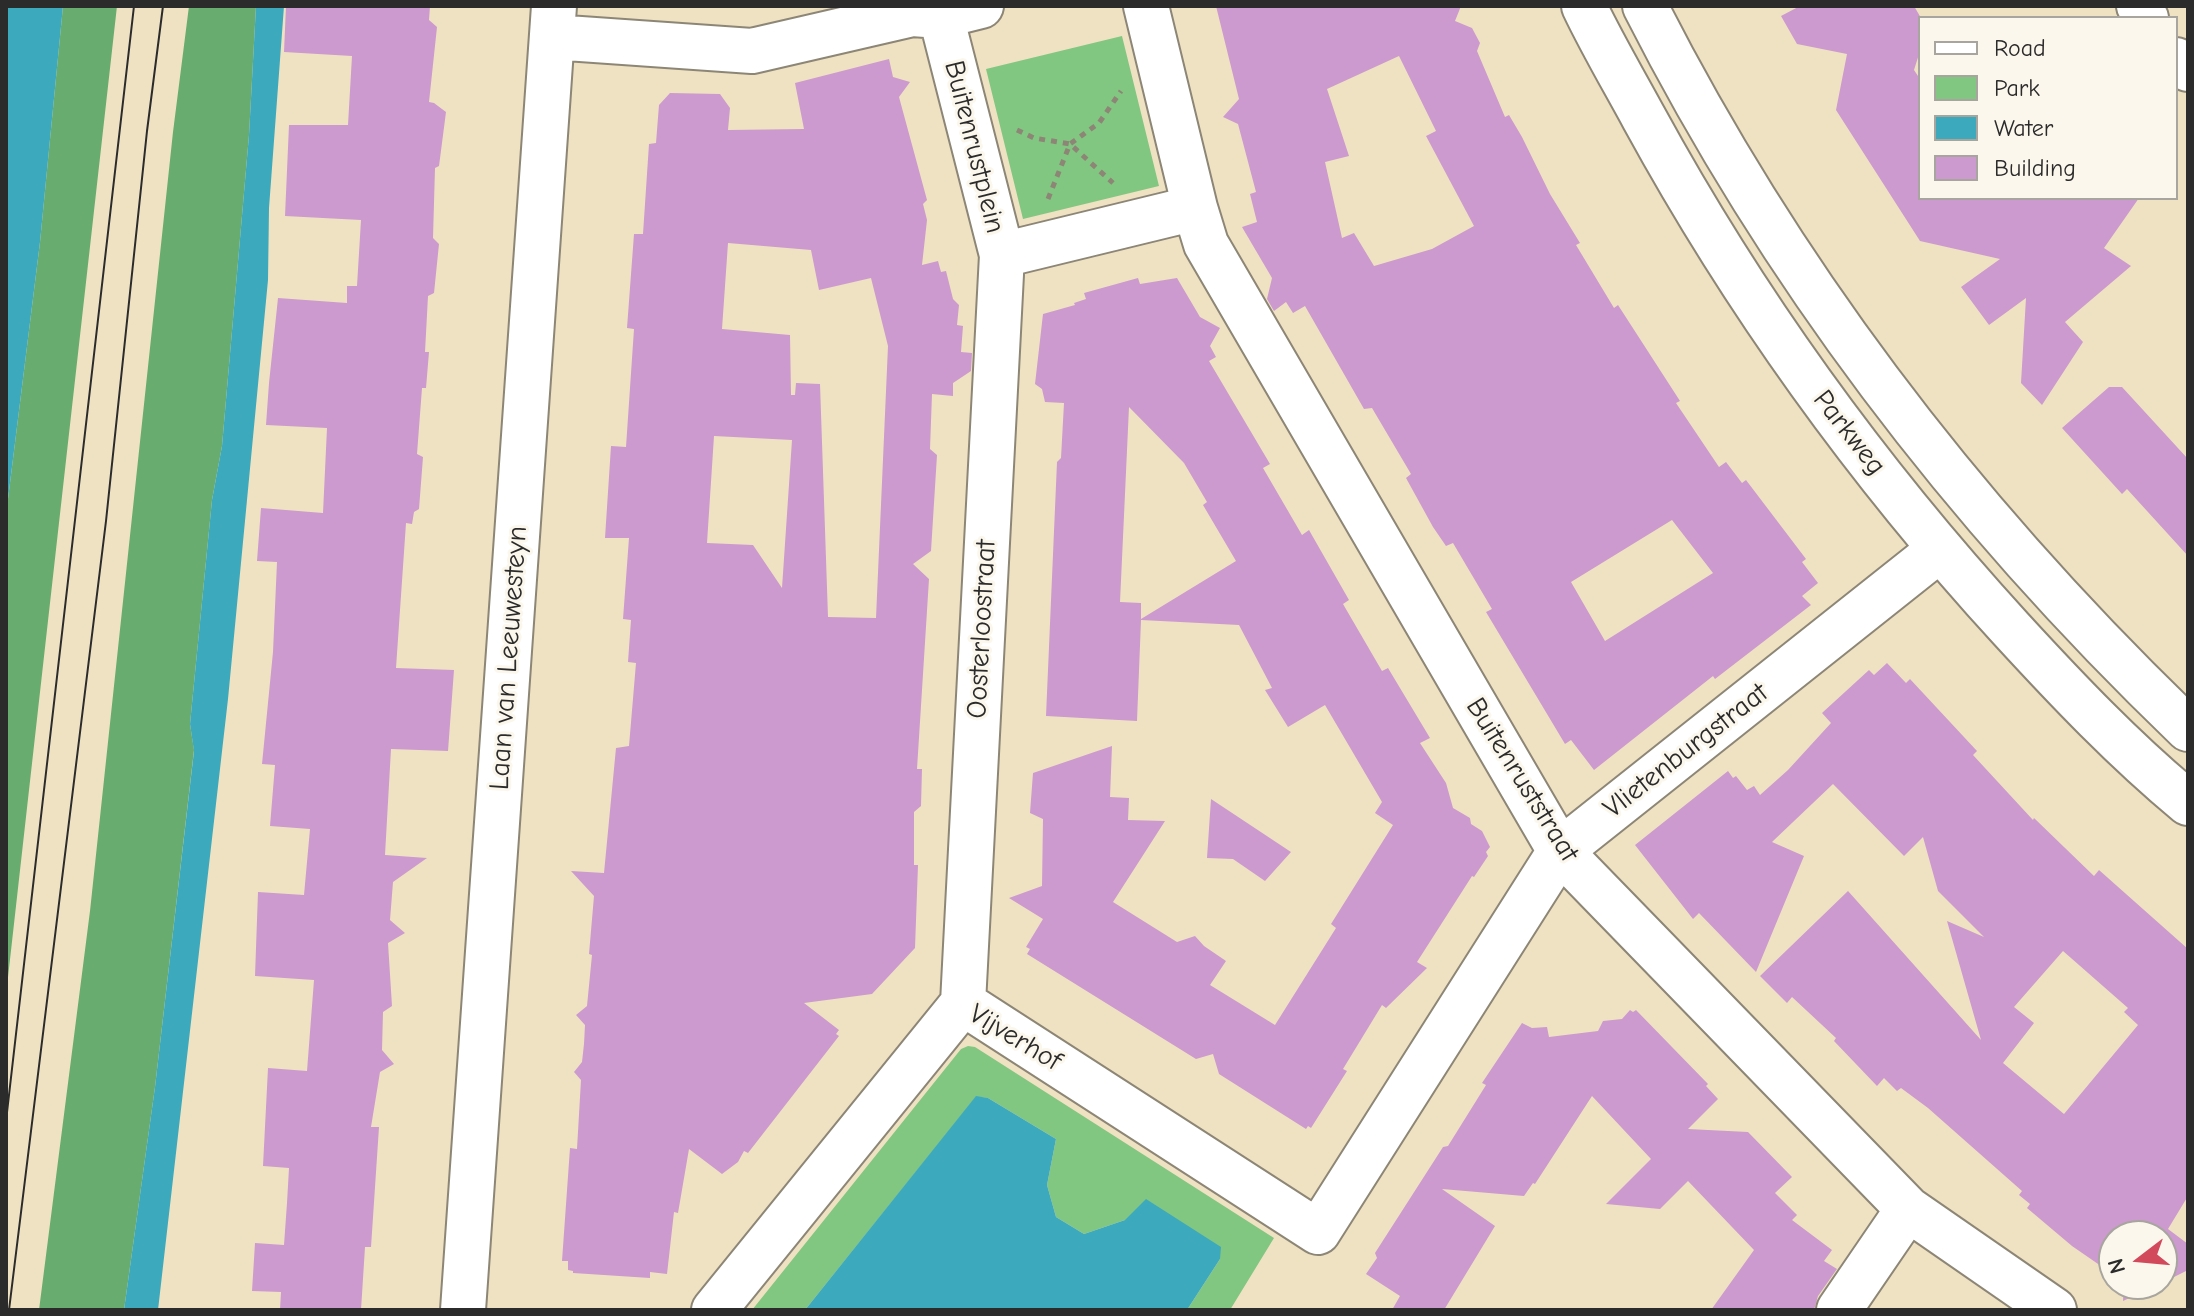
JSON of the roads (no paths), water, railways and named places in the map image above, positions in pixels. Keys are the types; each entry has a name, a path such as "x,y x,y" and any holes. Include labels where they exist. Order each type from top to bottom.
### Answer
{"street":[{"path":"1146,6 1195,208"},
{"name":"Parkweg","path":"1584,6 1700,218 1796,365 1939,550 2080,703 2188,803"},
{"name":"Parkweg","path":"1645,6 1735,173 1855,352 1985,516 2107,652 2188,729"},
{"name":"Buitenrustplein","path":"553,22 752,51 912,14 961,11 1002,255 1195,208"},
{"name":"Laan van Leeuwesteyn","path":"463,1310 553,22"},
{"name":"Buitenruststraat","path":"1195,208 1206,244 1560,851 1908,1209 2054,1310"},
{"name":"Oosterloostraat","path":"963,1003 1002,255"},
{"name":"Vlietenburgstraat","path":"1318,1232 1560,851 1939,550"},
{"name":"Vijverhof","path":"714,1310 963,1003 1318,1232"},
{"path":"1839,1310 1908,1209"}],"water":[{"path":"6,6 63,6 40,242 6,515"},
{"path":"256,6 284,6 269,208 268,280 228,699 158,1310 124,1310 155,1087 194,751 190,724 212,500 222,446 249,135"},
{"path":"976,1096 988,1098 1056,1139 1047,1185 1056,1217 1084,1234 1125,1220 1146,1199 1221,1247 1220,1259 1187,1310 805,1310"}],"tram line":[{"path":"6,1121 134,6"},
{"path":"9,1310 106,521 163,6"}]}
